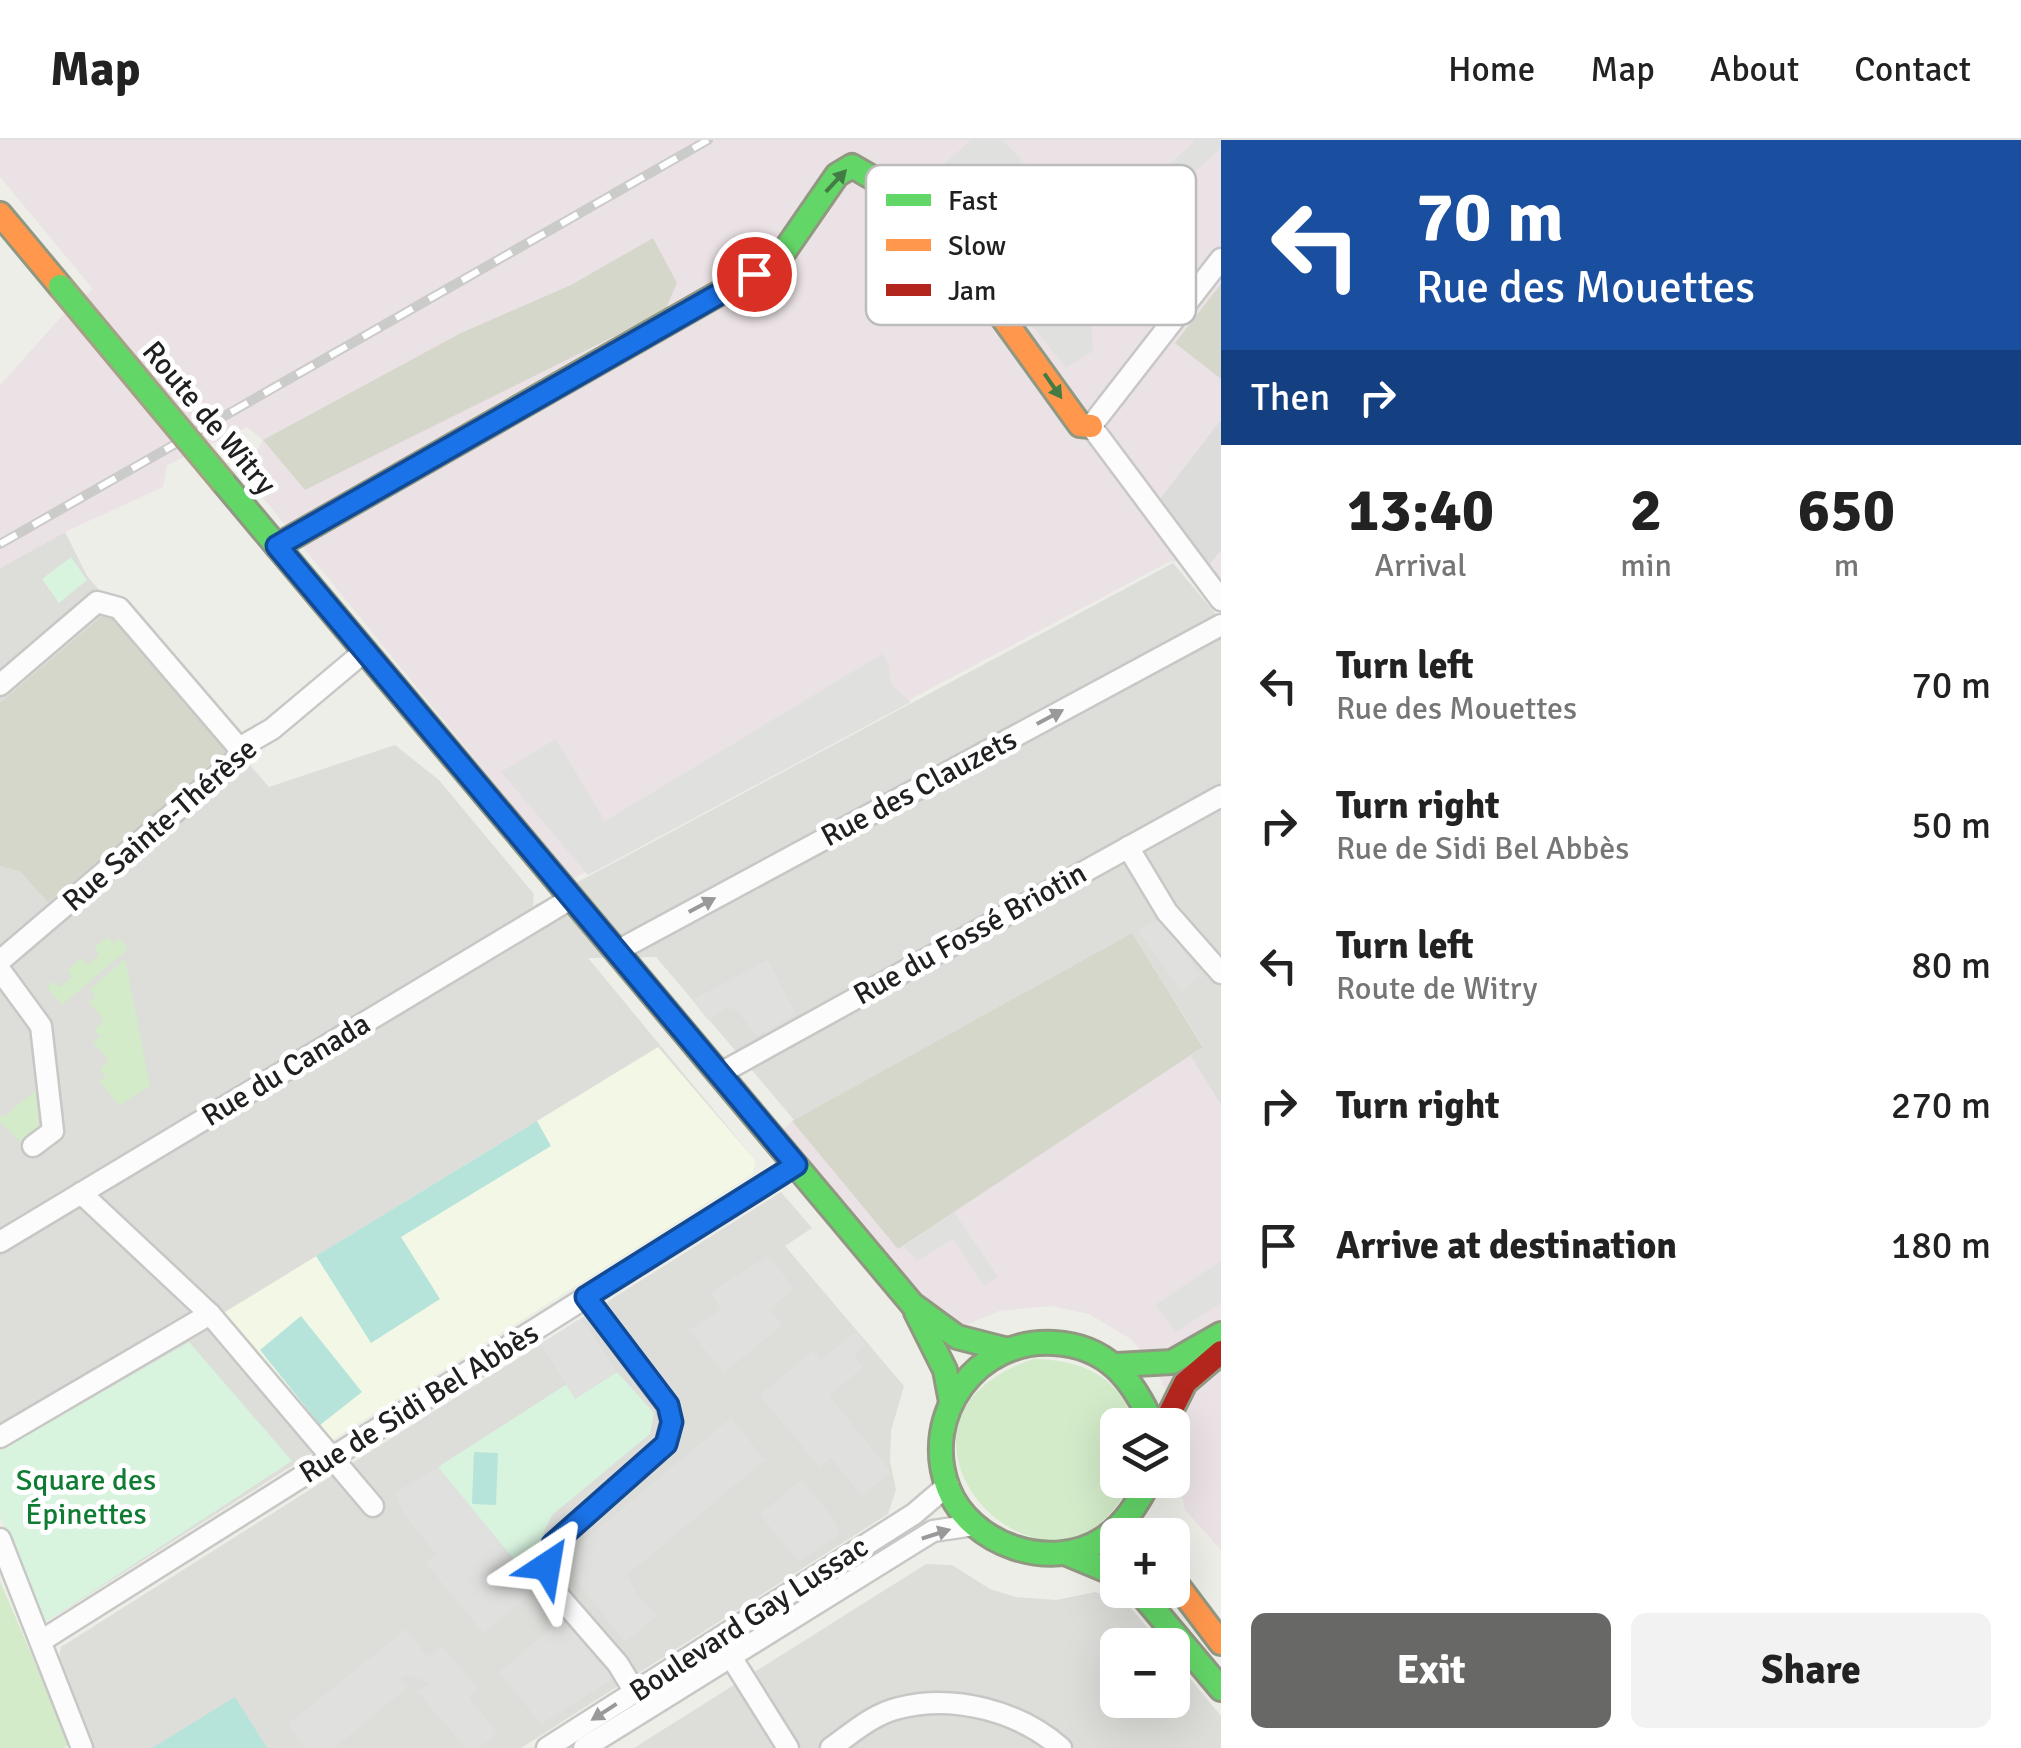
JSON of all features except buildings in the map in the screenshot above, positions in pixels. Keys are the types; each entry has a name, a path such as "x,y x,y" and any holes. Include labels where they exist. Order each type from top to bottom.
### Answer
{"main road":[{"path":"277,546 779,259 837,175 852,166 866,168"},
{"name":"Route de Witry","path":"0,214 912,1304 945,1370 951,1402"},
{"path":"1009,325 1080,425 1092,426"},
{"name":"Route de Witry","path":"912,1304 957,1337 1004,1349"},
{"path":"1117,1365 1154,1367 1172,1362 1221,1334"},
{"path":"1100,1567 1066,1553 1016,1550 974,1525 948,1485 941,1445 951,1402 971,1373 1004,1349 1028,1342 1060,1340 1094,1350 1117,1365 1146,1408"},
{"path":"1169,1408 1195,1369 1221,1352"},
{"path":"1066,1553 1112,1534 1141,1498"},
{"path":"1139,1503 1142,1518"},
{"path":"1190,1602 1220,1641"},
{"path":"1153,1608 1221,1689"}],"street":[{"path":"1196,291 1221,258"},
{"path":"1170,325 1092,426 1221,600"},
{"path":"0,685 97,602 106,602 118,608 239,748"},
{"name":"Rue des Clauzets","path":"617,952 1221,625"},
{"name":"Rue Sainte-Thérèse","path":"0,961 237,759 239,748 272,730 365,651"},
{"name":"Rue du Fossé Briotin","path":"719,1074 1221,796"},
{"path":"1128,847 1166,912 1206,962 1221,973"},
{"name":"Rue du Canada","path":"0,1242 572,898"},
{"path":"0,970 34,1012 44,1039 53,1132 33,1146"},
{"name":"Rue de Sidi Bel Abbès","path":"41,1640 796,1165"},
{"path":"82,1192 210,1314 373,1506"},
{"path":"586,1297 668,1405 672,1422 666,1444 553,1544 544,1580 618,1664 635,1692"},
{"path":"0,1436 210,1314"},
{"name":"Boulevard Gay Lussac","path":"547,1748 914,1514 948,1485"},
{"name":"Boulevard Gay Lussac","path":"584,1748 933,1531 974,1525"},
{"path":"0,1539 82,1748"},
{"path":"731,1656 788,1748"},
{"path":"831,1748 871,1719 899,1708 954,1704 1003,1713 1040,1729 1062,1748"}],"shaded area":[{"path":"0,140 1221,140 1221,608 1180,562 1171,561 572,879 238,467 255,454 263,440 247,427 167,465 163,487 65,532 0,568 0,385 61,317 93,289 0,177"},
{"path":"971,140 1003,140 1026,165 943,165"},
{"path":"1196,140 1221,140 1221,148 1196,171 1196,165 1169,165"},
{"path":"653,238 677,283 665,311 305,490 263,440 461,333 571,285"},
{"path":"1221,284 1221,379 1175,343 1189,325 1196,325 1196,316"},
{"path":"1032,325 1092,325 1093,351 1066,368"},
{"path":"1221,420 1221,550 1210,564 1160,499"},
{"path":"65,532 87,576 269,787 395,745 439,780 534,894 533,906 1173,563 1221,620 1221,1105 1190,1056 1203,1046 1132,933 794,1120 656,957 588,958 756,1161 753,1174 44,1623 0,1515 0,1451 218,1316 191,1311 0,1428 0,568"},
{"path":"114,606 232,751 48,902 20,871 0,866 0,703"},
{"path":"882,654 889,665 891,684 911,702 588,875 501,772 556,739 605,821"},
{"path":"1161,918 1200,975 1182,992 1137,930"},
{"path":"1132,933 1203,1047 1191,1056 1221,1105 1221,1550 1185,1510 1182,1498 1190,1498 1190,1408 1174,1408 1154,1367 1132,1340 1089,1314 1051,1306 999,1311 961,1327 912,1304 773,1138 794,1120"},
{"path":"1132,933 1203,1047 898,1249 792,1121"},
{"path":"768,960 796,1014 757,1036 735,1009 725,1008 709,1021 692,1000"},
{"path":"658,1047 756,1161 753,1174 328,1443 220,1315"},
{"path":"537,1121 551,1146 401,1237 440,1299 371,1343 316,1256"},
{"path":"781,1192 812,1228 785,1246 904,1386 891,1431 890,1461 896,1490 888,1514 521,1748 94,1748 59,1658 61,1647"},
{"path":"954,1212 998,1277 984,1286 953,1239 917,1261 904,1246"},
{"path":"768,1256 794,1288 770,1309 782,1325 724,1373 689,1330 721,1310 711,1292"},
{"path":"1221,1261 1221,1303 1176,1332 1155,1305"},
{"path":"301,1316 362,1392 320,1425 260,1350"},
{"path":"582,1318 617,1372 575,1399 541,1344"},
{"path":"855,1332 866,1345 854,1355 863,1367 829,1396 891,1472 862,1496 831,1458 819,1467 760,1395 813,1351 821,1360"},
{"path":"731,1418 765,1460 627,1575 636,1593 658,1615 625,1642 577,1581 575,1554 581,1543"},
{"path":"474,1452 498,1453 496,1505 472,1504"},
{"path":"438,1467 520,1567 532,1594 483,1633 426,1563 436,1554 405,1516 395,1493"},
{"path":"801,1480 833,1518 840,1534 798,1562 760,1514"},
{"path":"926,1564 952,1565 990,1589 1016,1597 1056,1600 1095,1592 1100,1593 1100,1608 1131,1608 1148,1628 1100,1628 1100,1718 1190,1718 1190,1679 1221,1716 1221,1748 634,1748"},
{"path":"563,1618 614,1678 541,1724 499,1672"},
{"path":"406,1629 427,1657 443,1646 478,1689 469,1698 498,1734 478,1748 466,1748 417,1692 428,1684 426,1681 406,1675 400,1677 408,1687 334,1748 304,1748 288,1724"},
{"path":"235,1697 267,1748 152,1748"}],"green space":[{"path":"71,557 87,580 59,603 42,579"},
{"path":"107,937 113,943 119,938 128,949 62,1005 47,987 54,981 59,987 72,977 67,970 81,958 87,965 99,955 94,948"},
{"path":"125,959 150,1086 119,1105 99,1081 105,1076 100,1069 109,1061 93,1042 100,1036 94,1029 104,1021 89,1002 95,996 90,989"},
{"path":"35,1091 40,1132 23,1144 0,1122 0,1115 3,1117"},
{"name":"Square des Épinettes","path":"189,1342 292,1461 44,1623 0,1515 0,1451"},
{"path":"1033,1359 1082,1367 1120,1394 1128,1408 1100,1408 1100,1498 1118,1498 1098,1525 1058,1540 1018,1532 983,1506 961,1470 957,1429 979,1390"},
{"path":"617,1372 654,1413 650,1434 552,1515 531,1559 520,1567 438,1467 567,1384 576,1398"},
{"path":"0,1581 70,1745 63,1748 0,1748"}],"railway":[{"path":"0,544 708,140"}],"traffic: fast":[{"path":"277,546 779,259 837,175 852,166 866,174"},
{"path":"60,286 224,483"},
{"path":"224,483 912,1304 957,1337 1004,1349"},
{"path":"916,1312 945,1370 951,1402"},
{"path":"1117,1365 1172,1362 1221,1334"},
{"path":"1139,1498 1118,1526 1082,1549 1037,1553 1014,1548 974,1525 959,1508 948,1488 941,1460 942,1433 949,1408 980,1367 1001,1353 1026,1345 1073,1346 1104,1358 1127,1380 1144,1408"},
{"path":"1065,1553 1100,1568"},
{"path":"1153,1608 1221,1689"}],"traffic: slow":[{"path":"0,214 60,286"},
{"path":"1008,325 1080,425 1091,426"},
{"path":"1190,1602 1221,1643"}],"traffic: jam":[{"path":"1172,1408 1185,1383 1221,1352"}],"route":[{"path":"547,1566 553,1544 666,1444 672,1422 668,1405 586,1297 796,1165 277,546 754,274"}]}
